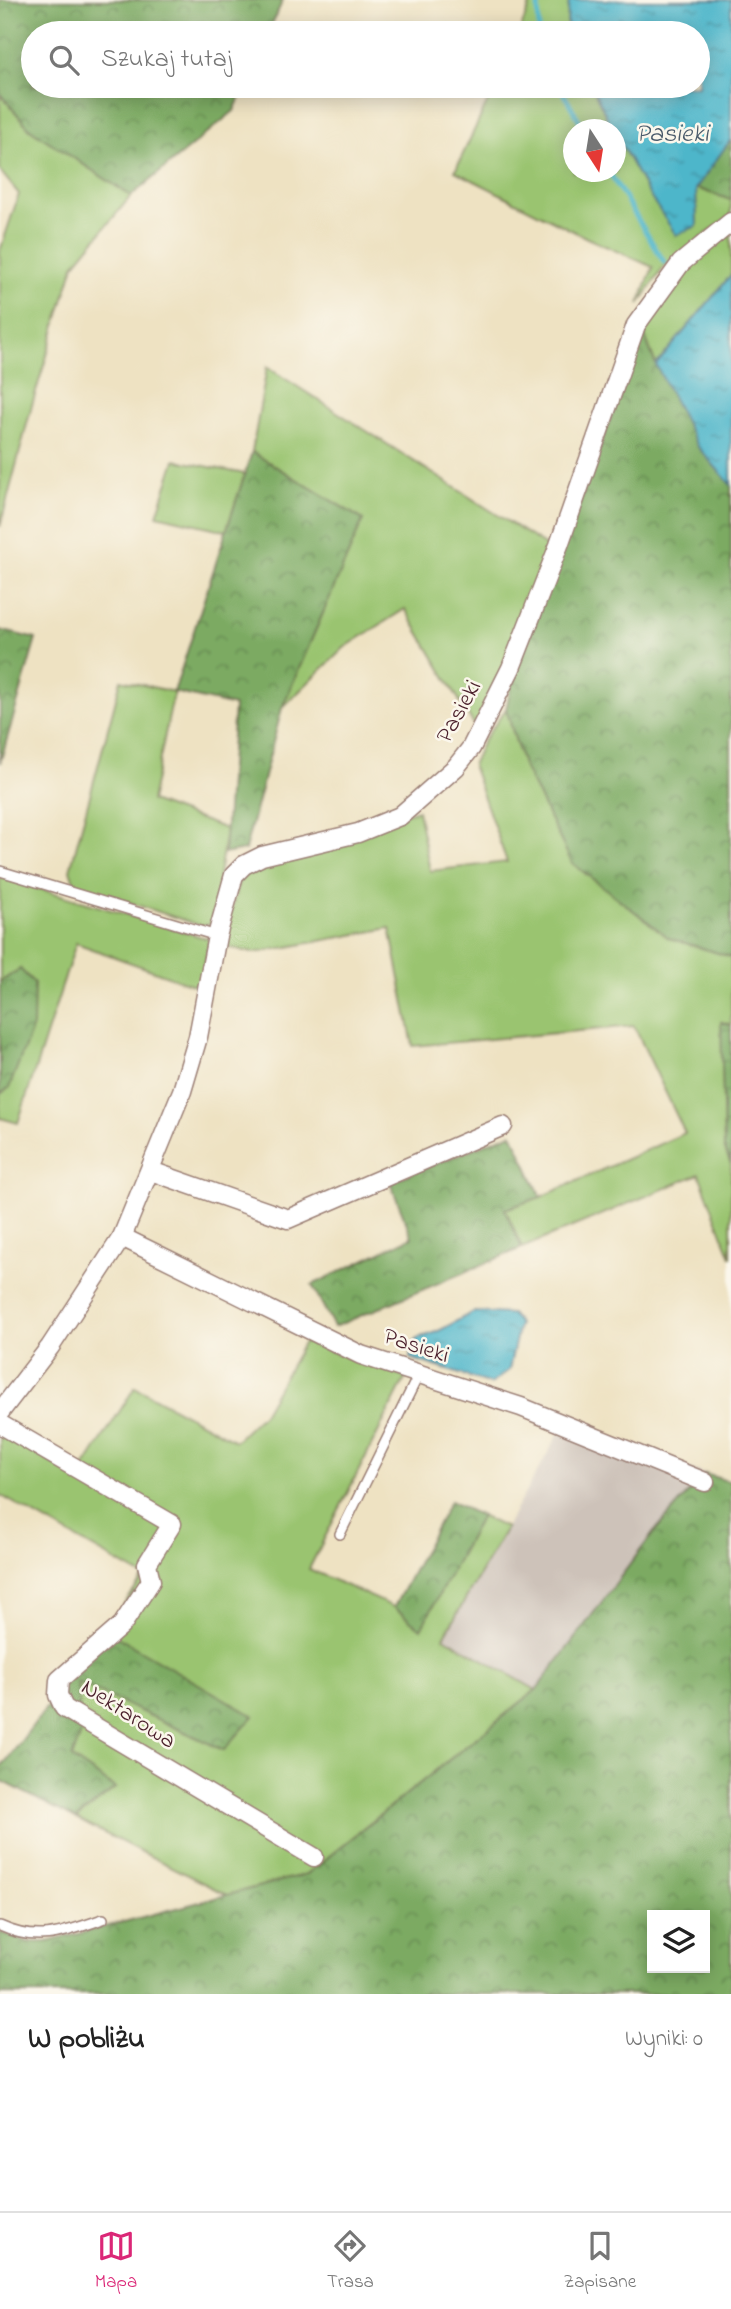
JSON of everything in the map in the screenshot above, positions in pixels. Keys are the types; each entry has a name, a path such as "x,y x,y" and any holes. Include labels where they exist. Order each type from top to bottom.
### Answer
{"street":[{"name":"Pasieki","path":"0,1412 50,1347 122,1237 151,1171 182,1091 198,1037 217,936 227,892 234,875 244,865 262,856 358,833 400,816 456,767 471,748 521,643 636,325 681,263 731,222"},
{"path":"151,1171 269,1215 288,1219 503,1126"},
{"name":"Pasieki","path":"122,1237 361,1355 521,1407 705,1482"},
{"name":"Nektarowa","path":"0,1424 172,1524 147,1564 151,1581 122,1625 60,1680 58,1695 64,1708 314,1857"}],"lane":[{"path":"0,871 217,936"},
{"path":"340,1534 419,1374"},
{"path":"0,1926 21,1936 38,1937 103,1919"}],"shaded area":[{"path":"566,1421 705,1474 655,1531 536,1690 443,1637"}],"green space":[{"path":"0,0 283,0 273,21 21,21 21,98 240,98 234,111 131,196 30,129 0,94"},
{"path":"532,0 569,0 567,21 524,21"},
{"path":"0,94 30,129 131,196 74,265 32,405 0,527 0,251 19,194 0,171"},
{"path":"489,98 598,98 607,119 563,119 563,182 626,182 626,153 648,193 697,226 696,188 731,200 731,215 664,267 639,304 653,267 587,238 455,171"},
{"path":"731,139 731,200 696,188"},
{"path":"731,233 731,275 656,365 643,331 681,274"},
{"path":"643,331 656,365 698,447 731,485 731,957 669,938 572,863 523,765 506,709 511,686"},
{"path":"267,367 549,548 506,666 477,730 405,609 344,648 282,708 363,520 252,452"},
{"path":"252,452 363,520 282,708 245,850 224,854 234,706 174,692"},
{"path":"175,460 245,474 226,531 157,515"},
{"path":"0,630 36,639 0,763"},
{"path":"121,680 174,692 151,801 226,829 212,923 202,926 75,885 70,870"},
{"path":"506,709 523,765 669,938 731,957 731,1025 722,1022 724,1147 731,1164 731,1257 699,1174 522,1248 505,1209 541,1197 685,1133 634,1026 413,1046 390,928 255,953 222,946 240,876 261,862 418,810 430,871 507,862 472,765 483,741"},
{"path":"0,877 209,939 201,988 76,943 18,1123 0,1118 0,1094 9,1088 20,969 0,982"},
{"path":"20,969 34,983 33,1026 9,1088 0,1094 0,982"},
{"path":"721,1022 731,1025 731,1164 724,1147"},
{"path":"512,1133 541,1197 505,1209 522,1248 334,1327 312,1285 412,1237 390,1182"},
{"path":"304,1342 406,1377 309,1569 394,1607 421,1628 481,1516 506,1528 444,1637 536,1690 307,1874 227,1895 76,1819 115,1788 71,1758 81,1733 77,1681 223,1750 105,1630 144,1577 0,1495 0,1434 78,1477 135,1387 235,1441 263,1414"},
{"path":"705,1474 731,1482 731,1994 0,1994 0,1932 28,1942 47,1942 307,1874 536,1690 655,1531"},
{"path":"450,1501 481,1516 421,1629 394,1607"},
{"path":"105,1630 254,1716 224,1750 77,1682 81,1733 72,1758 115,1788 76,1819 0,1780 0,1769"}],"water":[{"name":"Pasieki","path":"569,0 731,0 731,139 696,188 697,226 676,235 626,153 626,119 607,119 598,98 710,98 710,21 567,21"},
{"path":"731,275 731,485 698,447 656,365"},
{"path":"474,1312 511,1314 519,1324 509,1370 491,1384 410,1358 412,1345 419,1337 440,1330"}],"waterway":[{"path":"538,0 539,21"},
{"path":"566,98 578,119"},
{"path":"615,182 664,262"}]}
